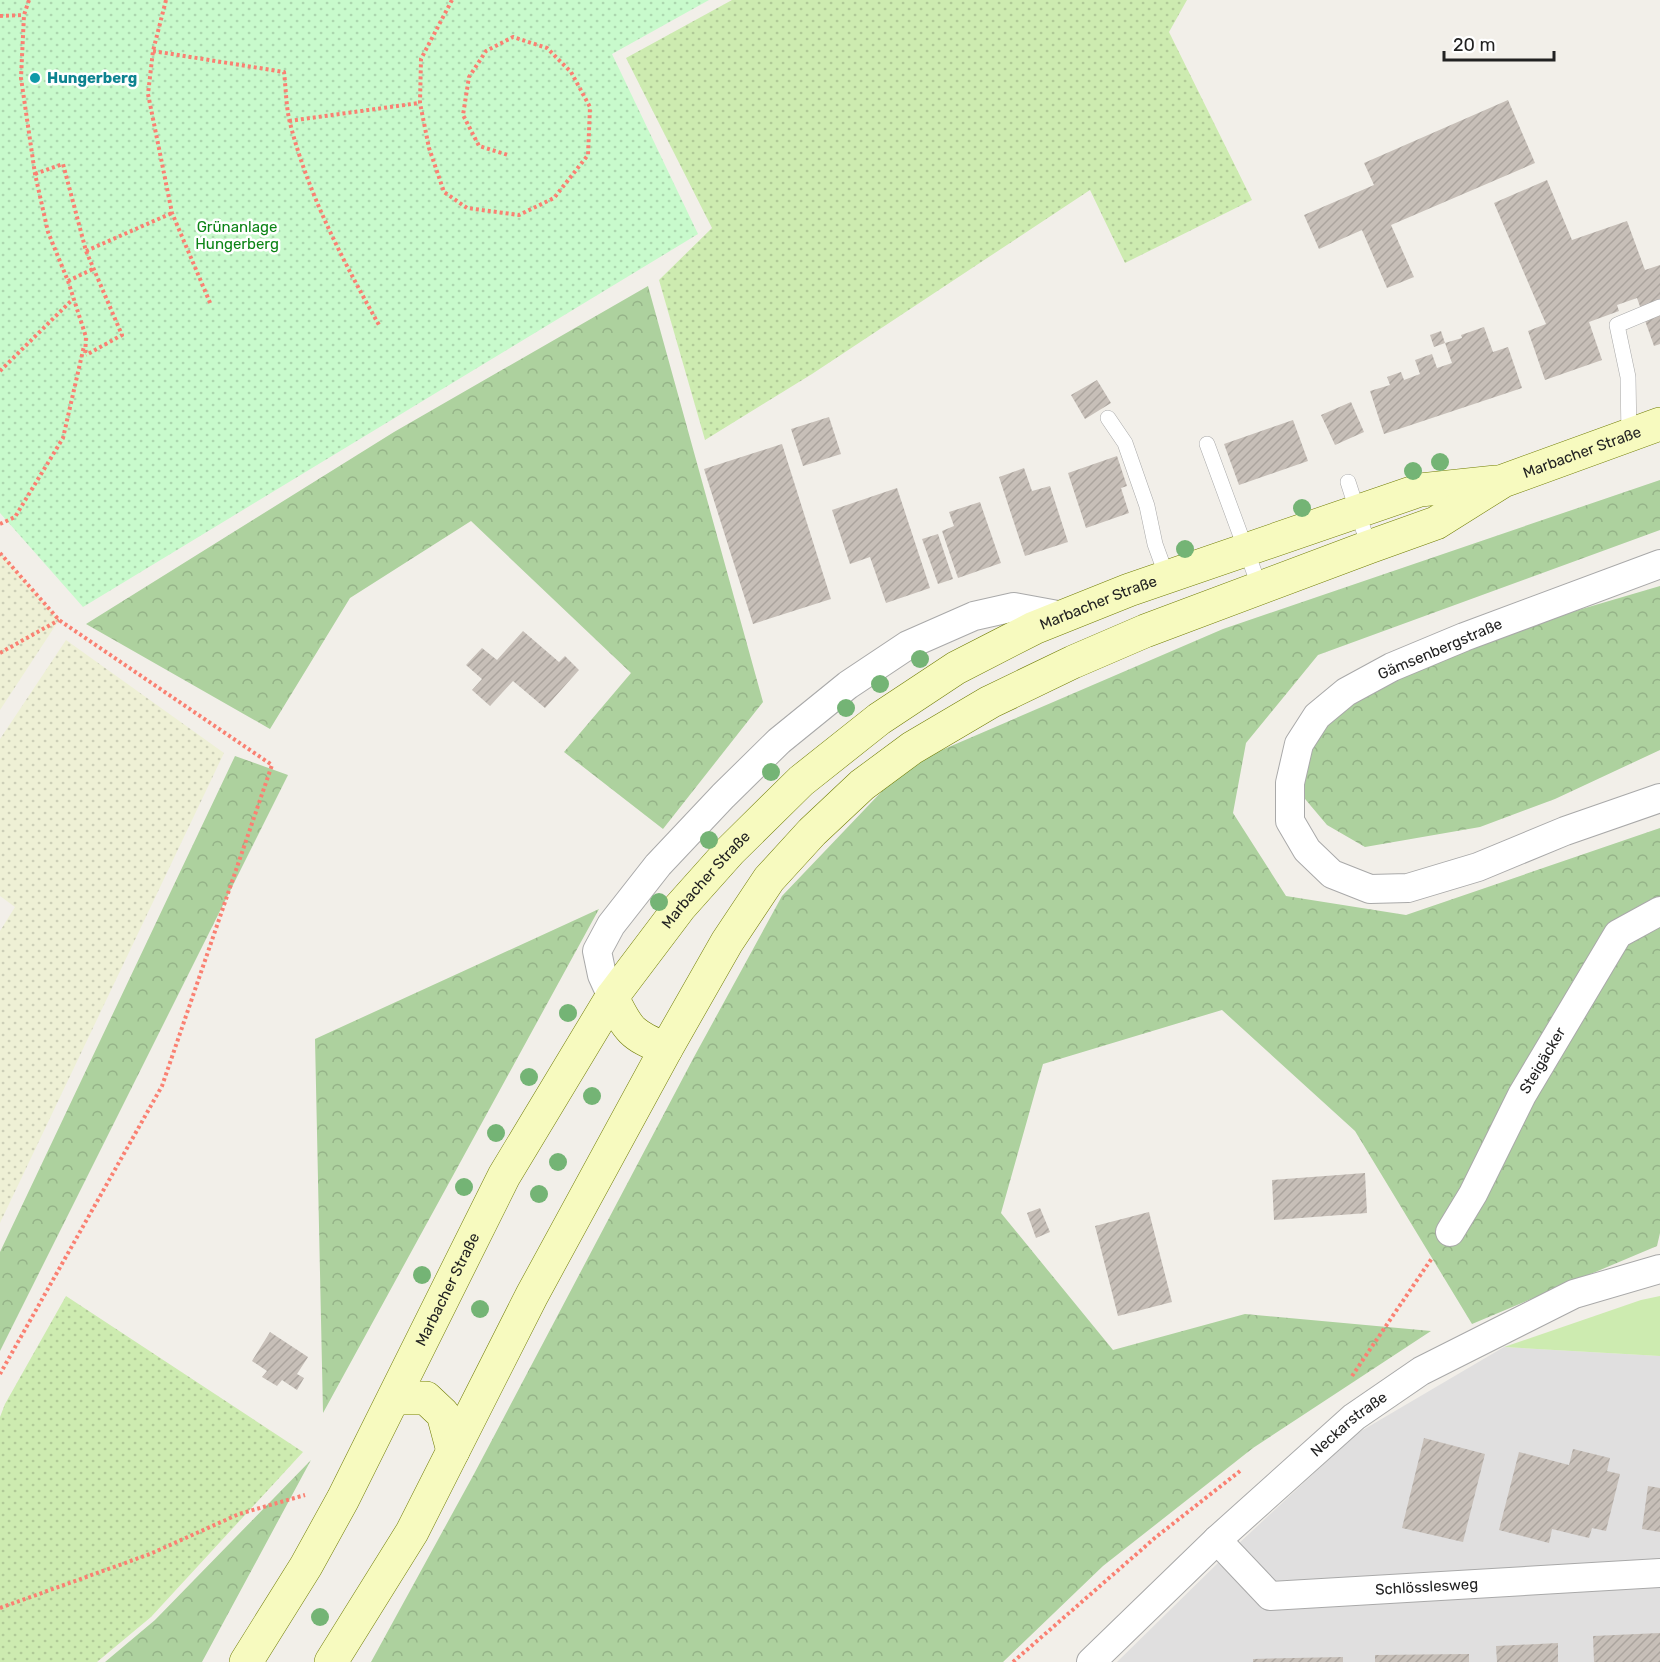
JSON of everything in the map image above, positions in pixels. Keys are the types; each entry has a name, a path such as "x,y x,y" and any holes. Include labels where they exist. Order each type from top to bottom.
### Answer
{"main road":[{"name":"Marbacher Straße","path":"331,1662 412,1532 532,1295 666,1048 727,942 768,879 812,832 862,785 912,748 990,702 1145,631 1369,546 1436,524 1503,481 1660,424"},
{"name":"Marbacher Straße","path":"246,1662 306,1566 343,1499 504,1176 612,997 687,899 801,781 879,719 956,668 1034,628 1246,550 1353,496 1503,481"},
{"path":"612,997 626,1026 645,1041 666,1048"},
{"path":"394,1398 426,1398 443,1414 453,1451"}],"street":[{"name":"Gämsenbergstraße","path":"1660,564 1464,637 1392,667 1347,692 1317,716 1299,744 1290,783 1290,821 1306,850 1332,874 1370,889 1408,888 1478,867 1565,831 1660,798"},
{"path":"612,997 602,975 597,951 611,926 658,866 723,796 779,741 848,685 908,645 974,616 1014,607 1063,616"},
{"name":"Steigäcker","path":"1450,1232 1473,1194 1522,1095 1617,934 1660,911"},
{"name":"Neckarstraße","path":"1091,1662 1217,1540 1354,1417 1421,1371 1574,1294 1660,1269"},
{"name":"Schlösslesweg","path":"1217,1540 1270,1596 1660,1573"}],"lane":[{"path":"1629,436 1628,377 1617,325 1660,307"},
{"path":"1108,418 1125,443 1147,506 1155,544 1167,578"},
{"path":"1207,444 1260,588"},
{"path":"1353,496 1369,546"}],"path":[{"path":"29,0 24,15 21,78 35,174 48,232 68,281 86,337 85,356 122,336 86,251 63,164 35,174"},
{"path":"166,0 153,51 148,94 172,213 211,304"},
{"path":"452,0 421,59 420,103 429,148 444,192 467,208 519,215 554,198 588,155 590,107 572,72 547,48 513,37 486,51 469,77 463,115 479,146 508,155"},
{"path":"0,16 24,15"},
{"path":"153,51 284,72 289,122 312,188 343,261 379,325"},
{"path":"289,122 420,103"},
{"path":"86,251 172,213"},
{"path":"68,281 93,269"},
{"path":"0,371 73,298"},
{"path":"0,524 15,517 63,438 86,337"},
{"path":"0,553 59,620 272,765 162,1086 0,1374"},
{"path":"0,652 59,620"},
{"path":"1352,1377 1450,1232"},
{"path":"1013,1662 1156,1537 1247,1466"},
{"path":"0,1608 150,1554 239,1514 305,1495 343,1499"}],"shaded area":[{"path":"1504,1347 1660,1356 1660,1662 1117,1662 1222,1559 1356,1434"}],"green space":[{"name":"Grünanlage Hungerberg","path":"0,0 709,0 612,54 698,234 83,607 0,513"},
{"path":"732,0 1187,0 1169,32 1252,200 1125,263 1090,190 812,374 705,440 659,280 712,228 626,58"},
{"path":"648,286 763,702 663,829 564,752 631,673 471,521 350,598 270,729 86,624 394,432"},
{"path":"1660,480 1660,530 1318,655 1246,743 1233,813 1286,896 1406,915 1660,828 1660,1233 1657,1246 1472,1324 1355,1131 1222,1010 1043,1064 1001,1213 1113,1350 1245,1314 1431,1331 1253,1448 1103,1566 1003,1662 371,1662 474,1474 694,1057 782,896 907,765 1223,629"},
{"path":"0,552 59,620 0,710"},
{"path":"1660,586 1660,750 1555,799 1480,827 1365,847 1327,825 1295,787 1322,714 1432,653"},
{"path":"66,640 224,753 0,1223 0,931 15,907 0,896 0,739"},
{"path":"235,756 288,775 0,1351 0,1252"},
{"path":"599,909 323,1413 315,1039"},
{"path":"66,1296 303,1452 151,1617 97,1662 0,1662 0,1417 5,1404"},
{"path":"1660,1296 1660,1356 1504,1347 1641,1300"},
{"path":"311,1460 202,1662 105,1662 155,1620"}],"building":[{"path":"1508,100 1535,163 1391,225 1414,277 1387,288 1362,230 1319,249 1304,215 1374,185 1364,163"},
{"path":"1547,180 1572,240 1627,221 1645,270 1660,265 1660,344 1654,346 1637,298 1617,305 1619,311 1589,322 1602,360 1545,380 1528,331 1546,324 1494,203"},
{"path":"1484,327 1493,352 1508,347 1522,388 1384,434 1370,391 1390,385 1387,377 1401,372 1404,380 1420,374 1415,360 1432,354 1437,368 1452,363 1445,343 1462,338 1461,335"},
{"path":"1441,331 1445,343 1434,347 1430,335"},
{"path":"1097,380 1111,403 1085,419 1071,395"},
{"path":"1351,402 1364,432 1335,445 1321,415"},
{"path":"829,417 841,454 803,466 791,429"},
{"path":"1293,420 1308,461 1239,485 1224,444"},
{"path":"782,444 831,599 753,624 704,469"},
{"path":"1117,456 1127,486 1121,488 1129,513 1086,528 1068,473"},
{"path":"1024,468 1032,491 1050,486 1068,542 1025,556 999,477"},
{"path":"897,488 930,588 886,603 870,557 850,564 832,510"},
{"path":"980,502 1001,563 958,578 942,531 954,526 949,512"},
{"path":"938,534 953,579 938,584 922,539"},
{"path":"523,631 559,662 565,656 579,670 545,708 513,681 490,706 472,690 482,679 466,665 482,648 497,660"},
{"path":"1365,1173 1367,1213 1274,1220 1272,1180"},
{"path":"1040,1208 1050,1232 1036,1238 1027,1213"},
{"path":"1149,1212 1172,1302 1118,1316 1095,1226"},
{"path":"270,1332 308,1357 297,1374 304,1378 297,1390 282,1380 277,1386 262,1377 267,1371 252,1361"},
{"path":"1424,1438 1485,1454 1463,1542 1402,1528"},
{"path":"1573,1449 1610,1458 1607,1471 1620,1474 1606,1531 1592,1528 1589,1538 1552,1529 1549,1543 1499,1530 1519,1452 1569,1465"},
{"path":"1648,1486 1660,1488 1660,1532 1642,1529"},
{"path":"1660,1633 1660,1662 1594,1662 1593,1636"},
{"path":"1558,1643 1558,1662 1497,1662 1496,1646"},
{"path":"1469,1654 1469,1662 1375,1662 1375,1655"},
{"path":"1343,1657 1343,1662 1253,1662 1253,1659"}],"place":[{"name":"Hungerberg","path":"35,78"}]}
